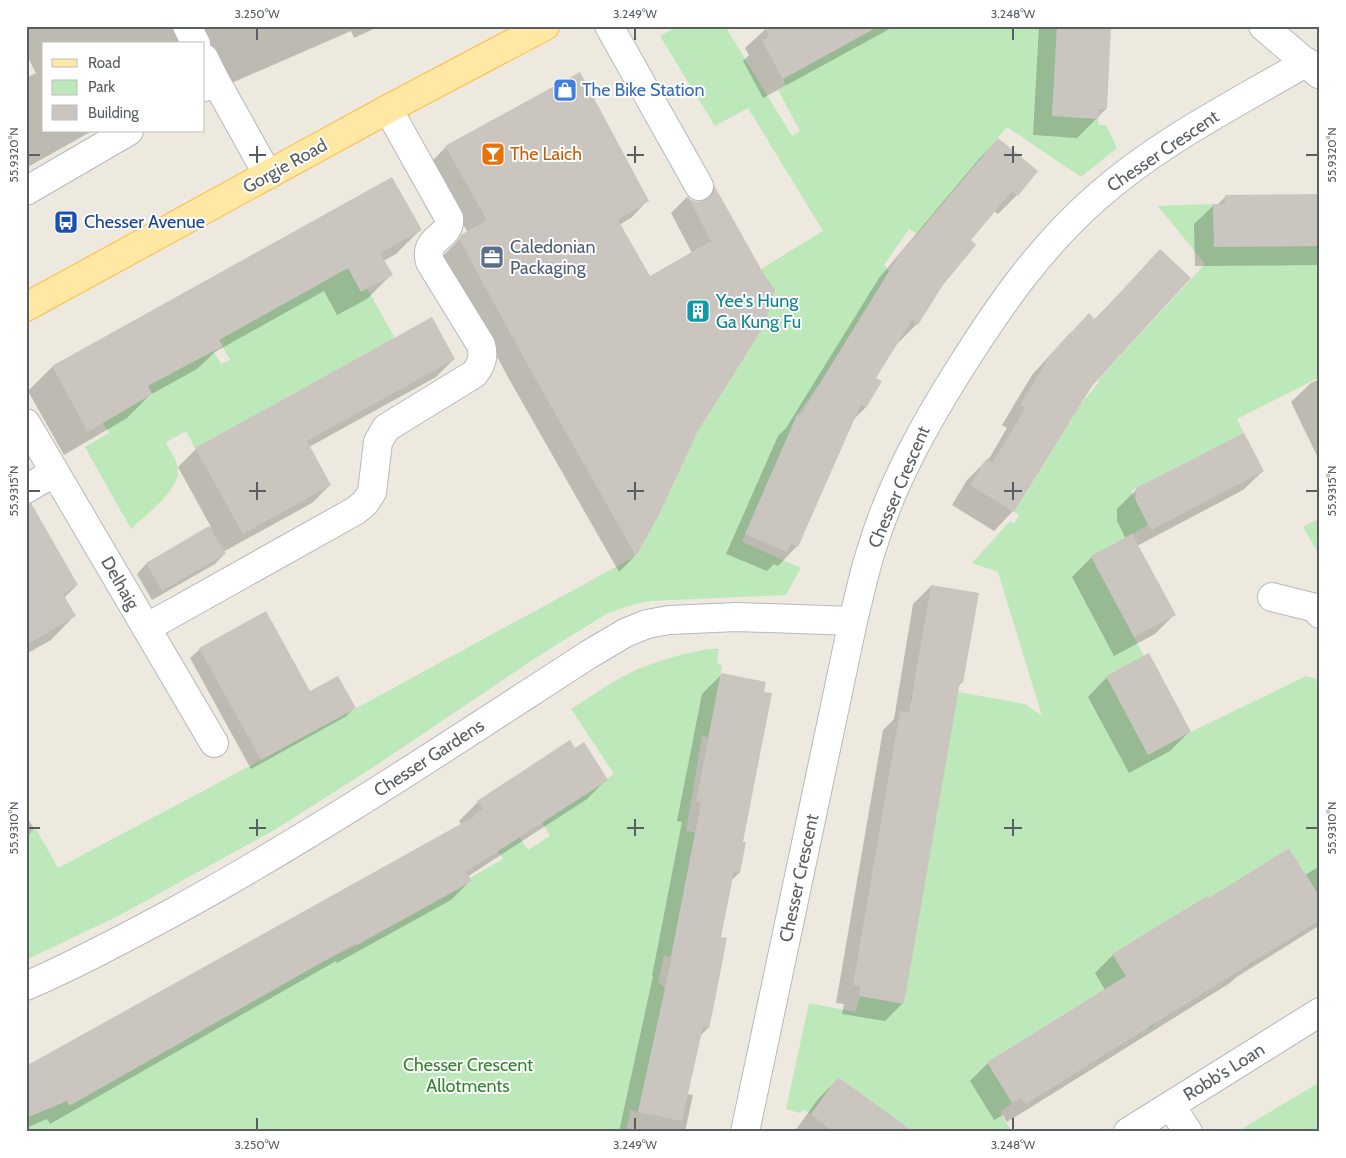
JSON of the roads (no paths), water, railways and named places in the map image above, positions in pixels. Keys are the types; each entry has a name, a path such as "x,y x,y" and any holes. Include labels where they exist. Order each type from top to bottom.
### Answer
{"main road":[{"name":"Gorgie Road","path":"26,307 535,29"}],"street":[{"path":"187,26 195,42"},
{"path":"609,26 699,186"},
{"path":"1263,26 1313,68"},
{"name":"Chesser Crescent","path":"745,1132 853,621 872,547 892,494 913,447 944,392 1018,280 1055,237 1097,197 1138,164 1179,136 1313,68"},
{"path":"208,75 268,175"},
{"path":"146,628 355,511 365,503 372,492 378,442 386,428 469,377 478,369 483,356 481,345 430,262 428,254 432,243 447,230 449,218 388,110"},
{"path":"26,191 85,165 128,132"},
{"name":"Delhaig","path":"26,423 214,744"},
{"path":"26,489 55,472"},
{"path":"1272,597 1316,608 1320,614"},
{"name":"Chesser Gardens","path":"26,986 127,937 280,852 625,633 647,624 689,618 737,617 853,621"},
{"name":"Robb's Loan","path":"1128,1132 1320,1012"},
{"path":"1171,1106 1188,1132"}],"place":[{"name":"The Bike Station","path":"565,90"},
{"name":"The Laich","path":"493,154"},
{"name":"Chesser Avenue","path":"66,222"},
{"name":"Caledonian Packaging","path":"492,257"},
{"name":"Yee's Hung Ga Kung Fu","path":"698,311"}],"park label":[{"name":"Chesser Crescent Allotments","path":"468,1075"}]}
